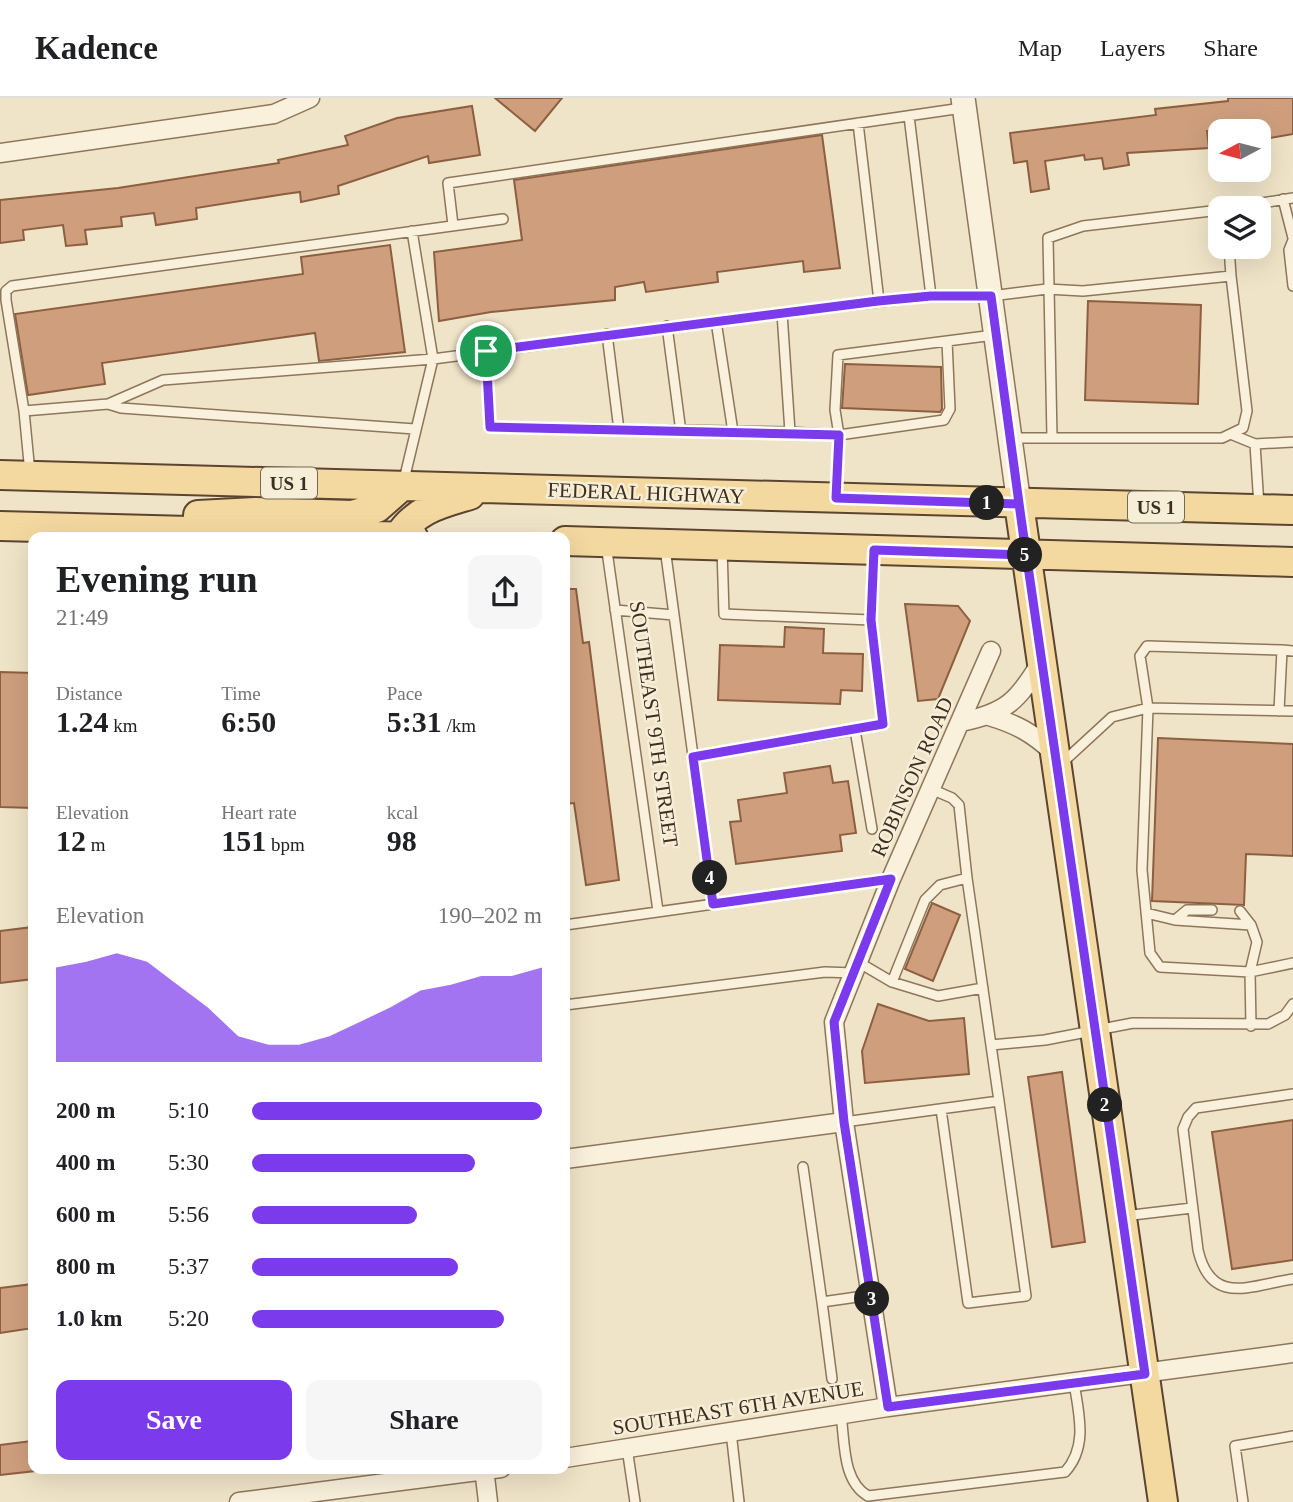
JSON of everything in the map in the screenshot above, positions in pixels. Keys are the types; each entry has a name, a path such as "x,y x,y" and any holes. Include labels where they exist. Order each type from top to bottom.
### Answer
{"main road":[{"name":"FEDERAL HIGHWAY","path":"0,475 1293,510"},
{"path":"172,531 191,516 254,512 352,515 377,508 402,486"},
{"path":"401,532 409,520 428,508 493,488"},
{"path":"1019,504 1163,1502"},
{"path":"0,526 210,532"},
{"path":"570,541 1293,562"}],"street":[{"path":"0,153 274,114 310,98"},
{"path":"964,103 1019,504"},
{"name":"ROBINSON ROAD","path":"844,1122 834,1022 891,879 991,651"},
{"path":"961,722 989,716 1009,706 1025,689 1041,662"},
{"path":"989,716 1034,733 1055,760"},
{"path":"570,1158 844,1122 888,1407"},
{"name":"SOUTHEAST 6TH AVENUE","path":"570,1457 888,1407 1293,1353"},
{"path":"239,1502 335,1496 460,1474"},
{"path":"488,1502 489,1474"}],"lane":[{"path":"453,225 448,183 909,116 964,103"},
{"path":"909,116 931,296"},
{"path":"858,123 878,301"},
{"path":"1288,198 1293,239 1289,250 1293,286"},
{"path":"1052,436 1048,238 1083,226 1208,211"},
{"path":"30,475 24,411 6,300 6,291 12,286 503,219"},
{"path":"402,486 433,359 412,231"},
{"path":"1229,259 1247,411 1243,429 1233,435"},
{"path":"24,411 108,404 163,380 433,359 667,326 878,301 931,296 991,296 1047,289 1083,291 1231,276"},
{"path":"782,313 790,432"},
{"path":"716,321 733,432"},
{"path":"667,326 681,432"},
{"path":"607,334 619,430"},
{"path":"836,498 839,435 835,410 838,355 996,335"},
{"path":"486,351 490,427 839,435 944,421 950,409 947,341"},
{"path":"108,404 121,408 415,429"},
{"path":"1010,438 1233,435 1255,444 1293,442"},
{"path":"1255,444 1259,509"},
{"name":"SOUTHEAST 9TH STREET","path":"606,542 658,911"},
{"name":"SOUTHEAST 9TH STREET","path":"665,545 713,904"},
{"path":"722,547 724,614 871,620"},
{"path":"693,757 883,724 871,620 874,550"},
{"path":"615,610 674,615"},
{"path":"1293,650 1147,646 1140,656 1148,708 1142,870 1150,953 1160,967 1250,972 1293,963"},
{"path":"1279,711 1282,650"},
{"path":"1055,760 1112,717 1148,708 1293,712"},
{"path":"855,730 872,829"},
{"path":"931,789 952,798 959,805 1026,1296 968,1303 940,1109"},
{"path":"892,982 925,900 940,886 967,877"},
{"path":"570,924 891,879"},
{"path":"1175,920 1187,909 1212,910"},
{"path":"1240,911 1251,925 1257,942 1250,972 1251,1026"},
{"path":"1146,913 1175,920 1251,925"},
{"path":"570,1004 856,968 938,996 983,988"},
{"path":"991,1045 1045,1040 1133,1023 1251,1026 1277,1020 1285,1015 1293,1004"},
{"path":"1293,1094 1196,1108 1183,1129 1192,1208 1203,1269 1218,1287 1229,1289 1293,1279"},
{"path":"844,1122 999,1101"},
{"path":"803,1167 832,1380"},
{"path":"1122,1216 1192,1208"},
{"path":"822,1301 871,1295"},
{"path":"841,1415 850,1480 868,1496 1065,1472 1076,1460 1079,1447 1081,1426 1074,1383"},
{"path":"731,1432 737,1502"},
{"path":"1243,1502 1235,1446 1293,1436"},
{"path":"627,1448 635,1502"}],"building":[{"path":"495,98 562,98 535,131"},
{"path":"1228,98 1293,98 1293,134 1271,138 1271,119 1208,119 1208,148 1127,153 1129,165 1104,169 1102,158 1085,160 1084,155 1045,161 1049,189 1031,192 1027,161 1014,163 1010,133 1156,115 1155,109 1228,101"},
{"path":"472,106 480,155 429,163 428,156 338,186 339,194 301,202 300,192 196,208 197,219 156,225 154,213 121,217 122,226 85,230 87,244 66,246 63,225 23,230 24,240 0,243 0,200 118,188 279,163 278,160 348,145 345,136 397,118"},
{"path":"822,135 840,268 804,272 803,261 717,272 718,282 646,292 644,282 615,287 615,300 491,312 439,321 434,252 522,240 514,180"},
{"path":"390,245 405,352 319,361 315,333 102,363 105,384 28,395 15,314 303,274 301,257"},
{"path":"1088,301 1201,305 1198,404 1085,400"},
{"path":"845,364 941,367 942,409 940,412 842,408"},
{"path":"570,589 576,589 583,643 589,642 619,880 586,885 574,803 570,803"},
{"path":"905,604 958,606 970,621 938,699 918,701"},
{"path":"785,627 824,629 823,653 863,654 862,691 841,690 840,704 718,700 720,645 784,647"},
{"path":"0,672 28,673 28,808 0,807"},
{"path":"1158,738 1293,744 1293,856 1246,854 1244,905 1152,901"},
{"path":"830,766 833,783 848,781 856,833 840,835 842,851 736,864 730,822 741,821 738,800 787,793 784,773"},
{"path":"932,903 960,915 933,981 905,969"},
{"path":"28,928 28,980 0,983 0,931"},
{"path":"878,1004 929,1021 964,1018 969,1074 865,1083 862,1051"},
{"path":"1062,1072 1085,1242 1052,1247 1028,1077"},
{"path":"1293,1120 1293,1260 1232,1269 1212,1132"},
{"path":"28,1285 28,1329 0,1333 0,1288"},
{"path":"28,1441 28,1472 0,1475 0,1445"}],"route":[{"path":"486,351 490,427 839,435 836,498 1019,504 1026,555 1054,753 1145,1374 888,1407 844,1122 834,1022 891,879 713,904 693,757 883,724 871,620 874,550 1026,555 991,296 931,296 878,301 486,351"}]}
